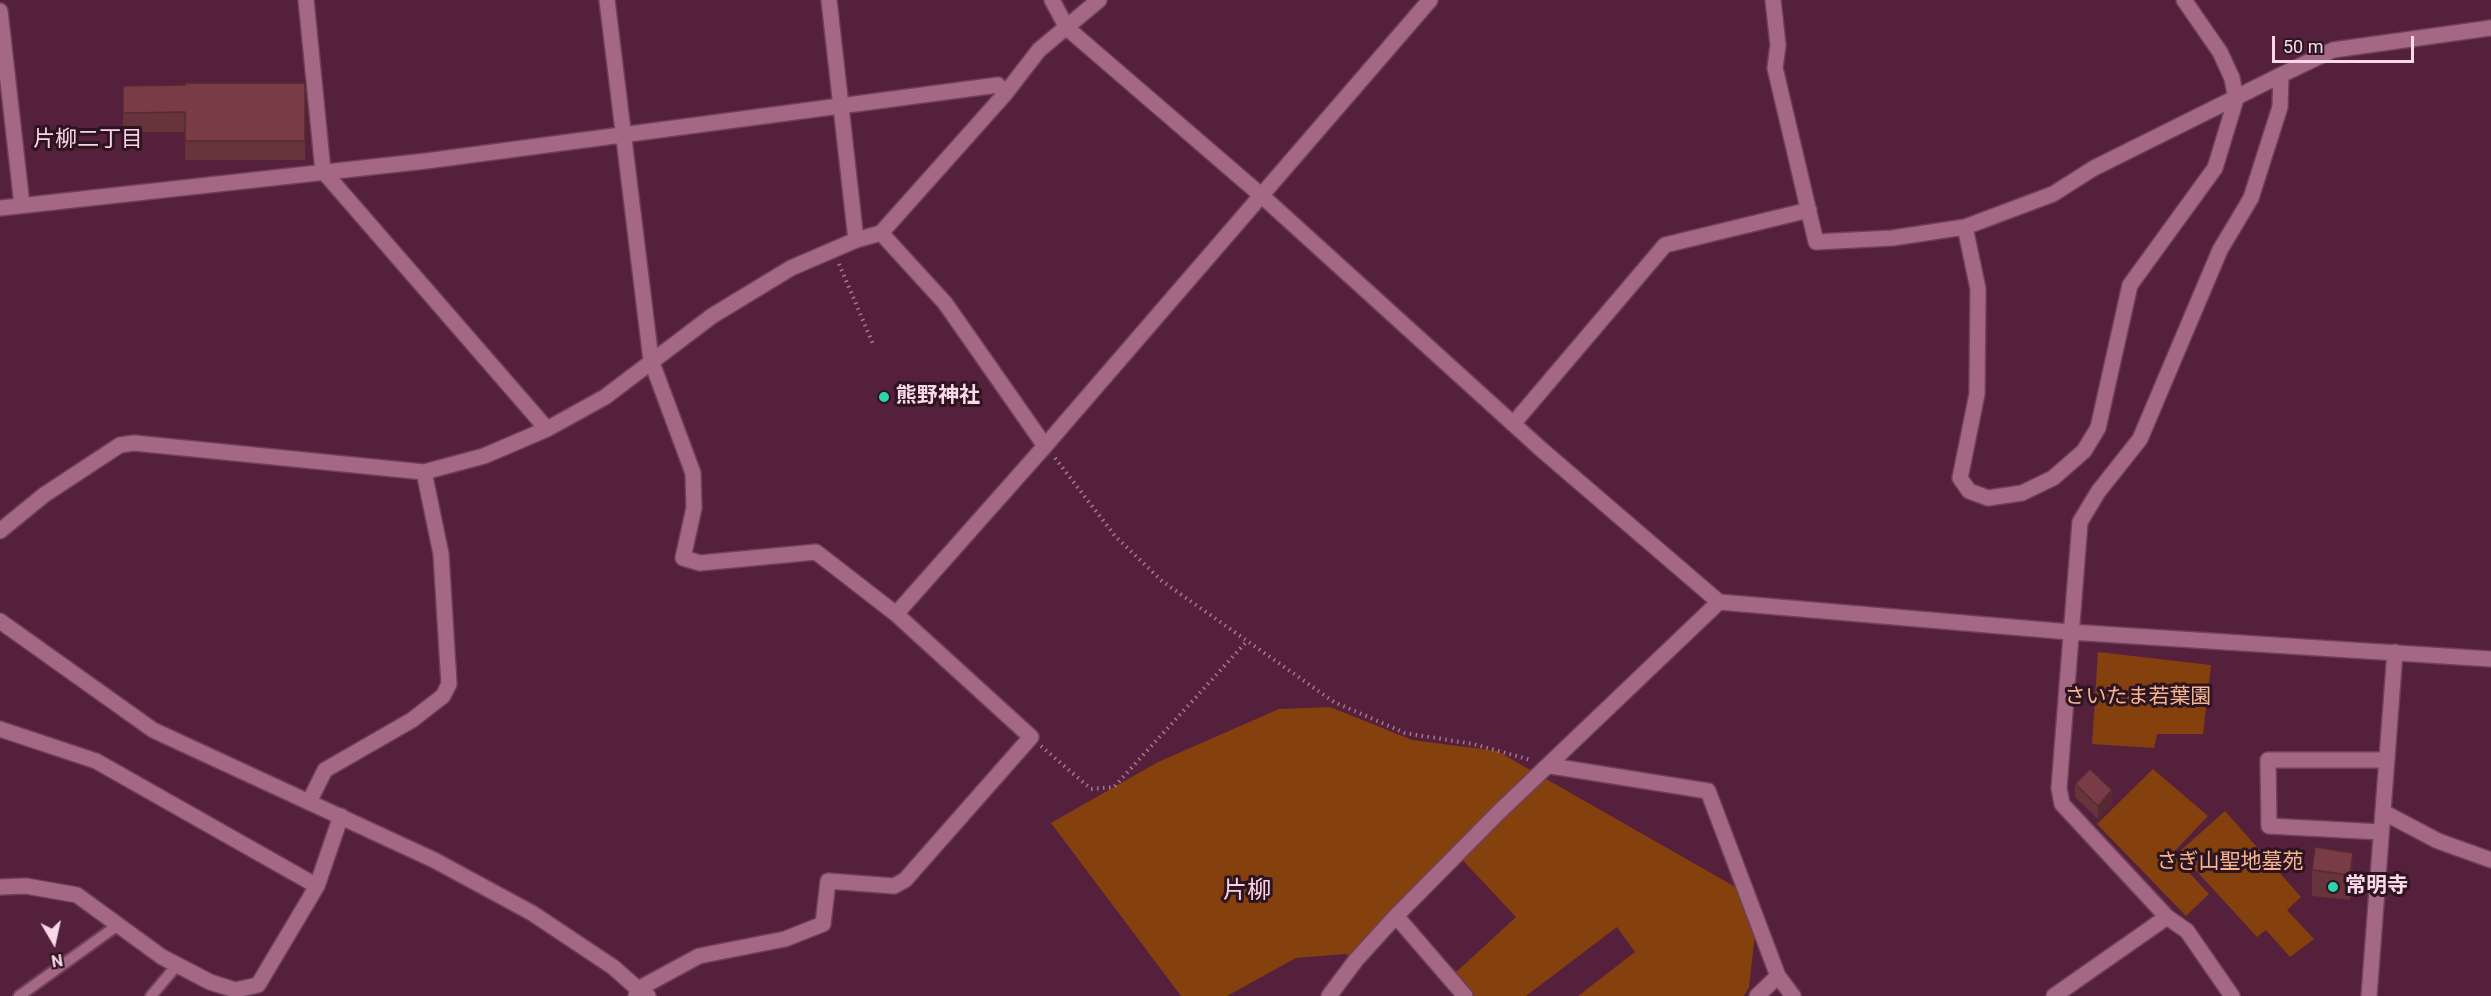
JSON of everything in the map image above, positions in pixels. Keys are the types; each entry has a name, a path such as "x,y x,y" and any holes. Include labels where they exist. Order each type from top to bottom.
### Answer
{"street":[{"path":"306,0 323,171 548,429"},
{"path":"0,621 153,730 434,860 532,913 613,967 640,994 699,956 785,939 823,924 828,881 894,886 905,880 1031,737 896,614 816,552 700,563 683,558 694,508 693,473 651,360 607,0"},
{"path":"829,0 855,240"},
{"path":"1052,0 1067,28 1262,196 1513,424 1719,602 2070,632 2491,659"},
{"path":"0,531 44,495 120,445 134,443 424,472 484,456 548,429 605,397 712,316 791,268 855,240 881,233 1005,94 1040,50 1099,0"},
{"path":"896,614 1045,446 1430,0"},
{"path":"1773,0 1778,45 1775,68 1816,242 1892,238 1965,226 2053,194 2094,168 2332,50 2491,27"},
{"path":"1965,226 1978,289 1977,394 1960,478 1969,491 1988,498 2022,493 2053,478 2084,451 2098,428 2130,285 2215,168 2236,99 2232,78 2220,52 2184,0"},
{"path":"0,11 22,205"},
{"path":"2232,996 2187,931 2167,917 2062,804 2059,788 2080,522 2140,439 2220,250 2251,198 2280,107 2281,75"},
{"path":"0,208 426,161 623,133 841,108 998,85 1005,94"},
{"path":"1513,424 1665,245 1809,210"},
{"path":"881,233 945,303 1045,446"},
{"path":"309,802 325,770 412,720 443,696 449,684 441,554 424,472"},
{"path":"1329,996 1356,960 1396,916 1499,812 1551,766 1719,602"},
{"path":"2369,996 2395,652"},
{"path":"0,729 96,761 317,886"},
{"path":"2381,832 2269,826 2268,760 2387,760"},
{"path":"1551,766 1708,791 1778,976 1793,996"},
{"path":"2383,812 2438,841 2491,860"},
{"path":"0,887 26,886 77,895 162,957 210,982 235,990 258,985 317,886 341,816"},
{"path":"1396,916 1465,996"},
{"path":"2054,996 2167,917"},
{"path":"1757,996 1778,976"}],"lane":[{"path":"19,996 118,925"},
{"path":"151,996 178,964"}],"path":[{"path":"833,250 873,344"},
{"path":"1045,446 1115,536 1162,581 1248,640 1289,673 1334,702 1405,733 1473,744 1551,766"},
{"path":"1031,737 1091,789 1114,787 1248,640"}],"green space":[{"name":"さいたま若葉園","path":"2098,652 2211,665 2203,734 2157,734 2154,748 2092,744"},
{"path":"1330,707 1412,740 1497,751 1753,897 1755,935 1749,987 1744,996 1578,996 1635,952 1617,927 1526,996 1472,996 1454,974 1516,917 1455,852 1355,956 1345,954 1296,958 1227,996 1181,996 1051,823 1158,762 1279,709"},
{"name":"さいたま若葉園","path":"2153,769 2208,816 2172,854 2209,894 2186,916 2097,824"},
{"name":"さぎ山聖地墓苑","path":"2225,811 2301,897 2287,910 2314,939 2290,957 2266,930 2257,937 2179,852"}],"building":[{"path":"185,83 305,83 305,141 185,141 185,112 123,113 123,86 185,85"},
{"path":"2090,769 2112,790 2098,806 2075,784"},
{"path":"2315,847 2353,853 2350,875 2312,870"}],"place":[{"name":"熊野神社","path":"884,397"},
{"name":"常明寺","path":"2333,887"}],"district":[{"name":"片柳二丁目","path":"88,140"},
{"name":"片柳","path":"1247,892"}]}
